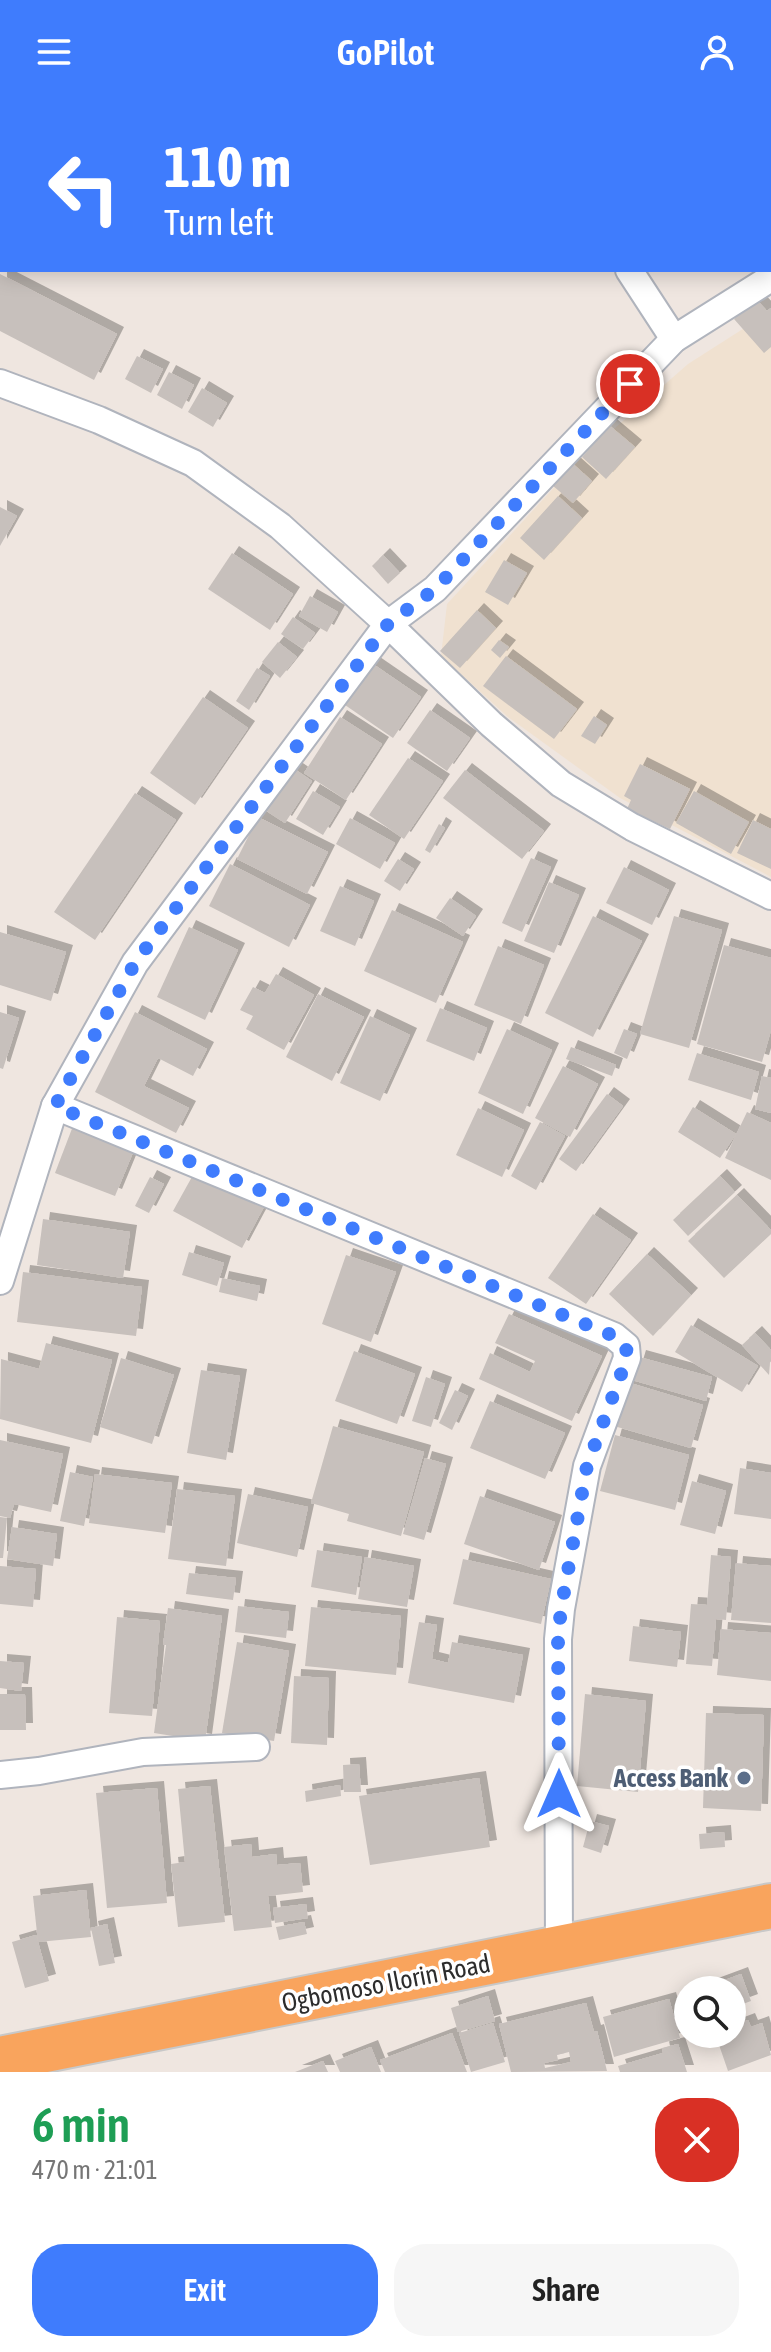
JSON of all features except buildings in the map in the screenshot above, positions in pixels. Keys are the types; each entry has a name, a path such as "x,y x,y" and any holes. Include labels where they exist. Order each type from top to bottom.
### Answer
{"highway":[{"name":"Ogbomoso Ilorin Road","path":"0,2059 73,2059 559,1949 771,1906"}],"street":[{"path":"630,272 674,339"},
{"path":"0,1281 55,1106 135,963 388,624 435,589 674,339 771,278"},
{"path":"0,383 99,420 193,463 280,526 388,624 491,724 561,784 632,827 771,896"},
{"path":"55,1106 614,1336 626,1346 627,1358 587,1466 561,1609 558,1639 559,1949"},
{"path":"0,1775 143,1752 256,1747"}],"shaded area":[{"path":"771,311 771,877 620,798 508,717 441,656 447,604 582,457 688,364"}],"place":[{"name":"Access Bank","path":"744,1778"}],"route":[{"path":"559,1794 558,1639 561,1609 587,1466 627,1358 626,1346 614,1336 55,1106 135,963 388,624 435,589 630,384"}]}
